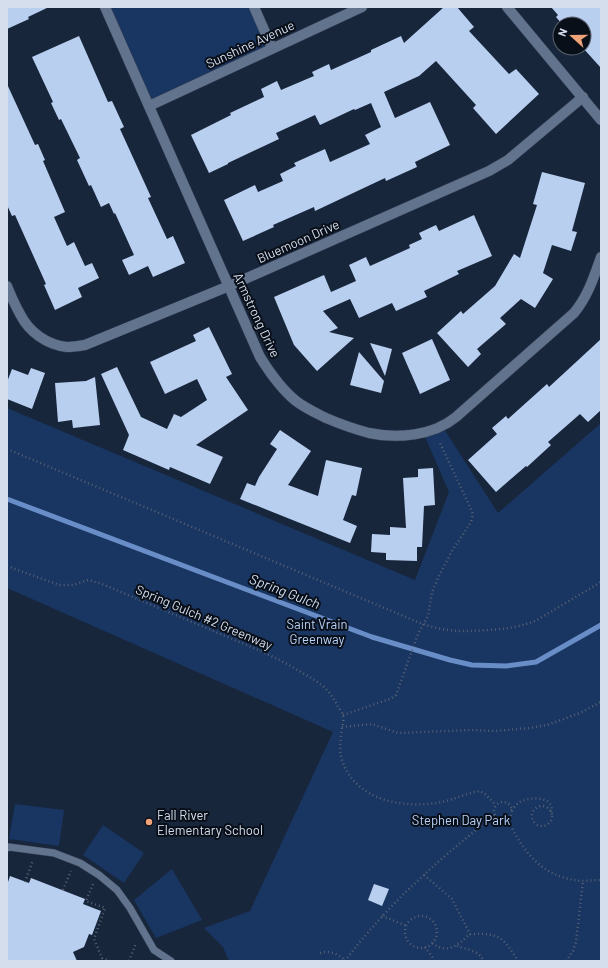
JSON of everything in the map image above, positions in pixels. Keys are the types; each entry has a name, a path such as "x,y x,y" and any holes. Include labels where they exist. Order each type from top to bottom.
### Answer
{"street":[{"name":"Armstrong Drive","path":"104,7 260,357 280,385 297,402 315,413 342,425 369,433 393,436 418,433 434,429 451,421 574,313 588,293 601,256"},
{"path":"254,7 272,48"},
{"name":"Sunshine Avenue","path":"149,106 362,7"},
{"path":"507,7 601,120"},
{"name":"Bluemoon Drive","path":"7,286 21,316 36,334 44,340 66,347 86,345 229,286 489,171 508,160 583,97"}],"lane":[{"path":"7,848 9,847 54,853 80,863 97,874 117,890 130,908 154,950 171,961"}],"path":[{"path":"434,429 473,514 471,522 448,558 438,578 432,592 428,616 418,634 397,693 394,697 343,715 340,747 343,763 353,781 360,788 384,800 403,804 425,804 442,802 480,792 485,794 496,805"},
{"path":"7,448 423,624 447,630 460,632 518,627 537,620 601,582"},
{"name":"Spring Gulch #2 Greenway","path":"7,566 59,585 72,585 88,580 102,584 263,652 290,666 324,688 335,701 343,715"},
{"path":"342,727 372,724 398,733 471,730 496,731 530,728 547,725 580,713 601,702"},
{"path":"551,813 546,808 540,806 536,808 532,813 532,819 536,824 544,826 550,822 552,809 550,804 545,800 536,798 527,799 511,810 508,818 524,849 538,864 548,871 571,879 583,881 601,880"},
{"path":"496,805 506,803 509,805 511,810"},
{"path":"496,805 494,811 495,815 501,820 508,818"},
{"path":"320,953 330,952 337,954 345,961 400,896 444,856 495,815"},
{"path":"25,882 36,851"},
{"path":"63,890 75,861"},
{"path":"97,874 86,901 105,908 94,939 102,958 110,961"},
{"path":"424,875 452,899 470,934"},
{"path":"566,961 574,951 576,942 583,881"},
{"path":"382,916 407,926"},
{"path":"426,916 434,922 437,932 432,943 420,948 410,943 406,934 407,926 411,920 415,917 426,916"},
{"path":"432,943 443,949 448,949 456,946 470,934 489,934 506,943 518,961"},
{"path":"456,946 478,954 482,957 483,961"},
{"path":"425,947 434,961"}],"green space":[{"path":"105,7 254,7 272,48 149,106"},
{"path":"7,408 415,580 449,492 423,432 442,426 498,513 601,423 601,961 229,961 223,947 204,928 250,911 333,732 7,588"},
{"path":"15,804 64,810 59,846 9,839"},
{"path":"103,825 144,853 124,883 83,855"},
{"path":"172,869 202,920 156,938 134,900"}],"building":[{"path":"7,7 49,7 28,17 29,19 7,29"},
{"path":"444,7 457,7 474,27 469,31 509,74 516,69 539,94 496,134 473,108 476,105 436,61 419,76 384,92 395,118 430,102 450,145 415,162 417,167 386,181 385,178 315,211 314,207 273,225 274,227 243,241 224,200 255,185 258,192 283,181 280,174 296,166 294,163 325,149 330,162 370,144 365,135 381,127 371,103 355,110 354,109 320,125 315,115 276,133 279,139 209,173 191,135 231,115 230,113 264,97 261,89 277,81 281,90 314,76 312,72 329,64 331,70 371,52 371,50 401,36 404,43"},
{"path":"551,7 601,7 601,68 590,56 592,56 592,16 557,16 558,15"},
{"path":"79,36 108,102 112,101 124,127 120,129 151,197 148,198 167,239 173,236 185,263 153,277 148,266 129,275 122,260 134,255 109,203 101,207 91,185 89,186 77,160 80,158 61,119 59,120 51,103 53,102 32,57"},
{"path":"7,84 35,145 38,144 45,160 43,161 65,212 54,217 67,246 74,242 85,266 92,263 99,278 78,288 82,297 55,310 44,285 46,284 15,215 12,216 7,205"},
{"path":"542,172 585,183 572,231 577,232 571,251 552,245 543,273 553,279 535,308 521,299 500,318 506,324 477,349 481,354 468,367 437,333 461,311 463,314 495,286 514,254 520,258 537,205 533,204"},
{"path":"474,215 492,256 457,271 459,274 424,291 427,297 396,311 392,303 359,318 350,299 323,311 338,328 329,332 354,338 317,371 294,345 274,297 324,275 331,292 356,281 349,265 366,257 370,266 410,248 409,245 422,239 419,233 436,225 439,231"},
{"path":"209,327 232,374 226,377 248,410 196,445 223,457 210,484 170,467 169,470 123,450 129,435 101,374 117,367 141,417 167,429 174,414 181,417 207,400 197,379 165,394 150,362 196,341 193,335"},
{"path":"432,339 450,380 420,394 402,353"},
{"path":"601,339 601,410 588,422 580,414 548,442 551,445 496,492 468,460 497,434 492,428 506,416 508,419 547,384 549,387"},
{"path":"370,343 392,349 385,376"},
{"path":"359,352 384,381 381,393 350,385"},
{"path":"31,368 45,373 32,409 7,399 7,382 12,369 28,375"},
{"path":"95,377 100,425 73,428 72,420 58,422 55,383 86,381"},
{"path":"280,430 311,451 288,485 318,496 326,460 362,468 356,496 352,495 343,520 357,526 350,543 240,499 247,483 255,486 277,449 270,444"},
{"path":"433,468 435,505 424,506 422,547 417,547 417,561 386,560 386,553 371,552 372,534 390,535 390,527 406,528 403,478 418,477 418,469"},
{"path":"10,876 29,883 31,878 85,899 83,904 101,911 92,935 89,934 84,947 73,952 77,961 7,961 7,885"},
{"path":"374,884 389,889 382,906 368,900"}],"waterway":[{"name":"Spring Gulch","path":"7,499 372,637 472,665 506,666 536,662 601,625"}],"place":[{"name":"Fall River Elementary School","path":"149,822"}],"park label":[{"name":"Saint Vrain Greenway","path":"317,632"},
{"name":"Stephen Day Park","path":"461,820"}]}
